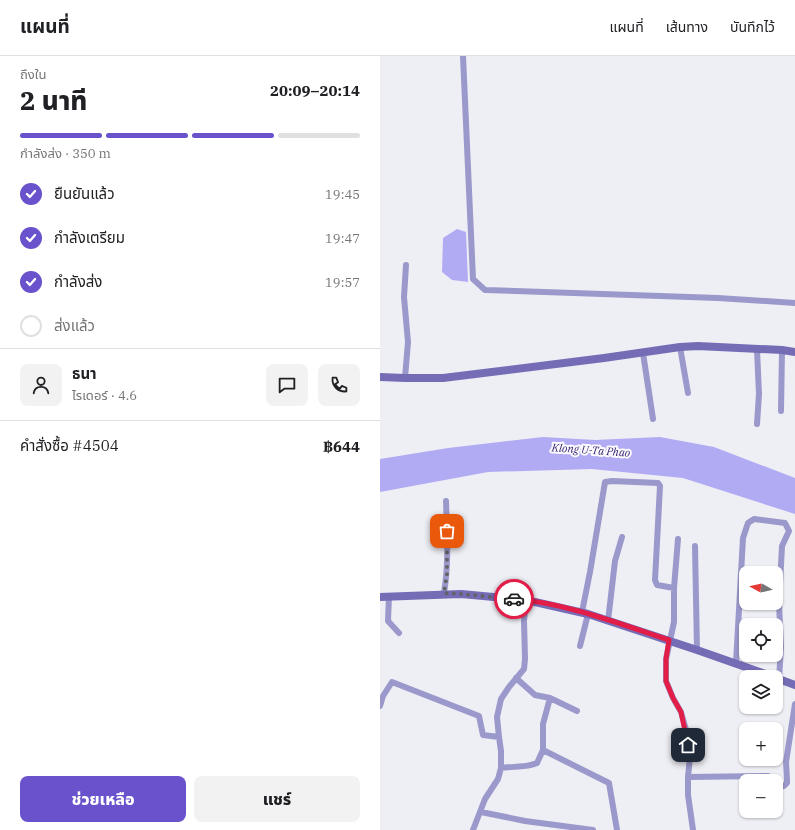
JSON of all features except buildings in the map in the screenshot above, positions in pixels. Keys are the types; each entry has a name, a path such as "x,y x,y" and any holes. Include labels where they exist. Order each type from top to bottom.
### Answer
{"street":[{"path":"463,56 473,279 485,290 718,298 795,303"},
{"path":"405,378 408,342 404,297 406,265"},
{"path":"380,377 443,378 680,347 698,346 795,352"},
{"path":"680,347 688,393"},
{"path":"757,350 759,394 757,424"},
{"path":"781,411 782,350"},
{"path":"643,353 653,419"},
{"path":"580,646 604,482 658,483 660,486 655,580 657,585 674,588"},
{"path":"444,593 447,574 448,546 446,501"},
{"path":"736,663 743,538 748,523 754,519 785,523 789,531 782,546 779,603 781,647 777,670"},
{"path":"608,621 615,561 622,537"},
{"path":"678,539 674,588 674,622 666,659 666,681 681,712 687,733 690,757 688,795 693,830"},
{"path":"695,546 697,650"},
{"path":"380,597 444,593 526,600 585,613 755,670"},
{"path":"389,596 388,622 399,633"},
{"path":"474,830 485,799 498,780 501,768 498,717 501,699 509,686 524,669 524,621 526,600"},
{"path":"516,678 535,695 550,698 577,711"},
{"path":"783,681 795,685"},
{"path":"380,706 383,696 392,682 479,716 483,735 499,737"},
{"path":"501,768 528,766 537,763 543,750 543,724 550,698"},
{"path":"783,786 787,783 786,762 795,704"},
{"path":"543,750 609,783 617,830"},
{"path":"688,777 739,776"},
{"path":"481,812 525,821 593,830"}],"water":[{"path":"457,229 466,232 468,282 452,280 442,272 443,238"},
{"name":"Klong U-Ta Phao","path":"543,437 595,440 660,437 714,447 795,478 795,514 683,478 592,469 488,472 380,492 380,459 448,448"}],"way so far":[{"path":"447,531 447,574 444,593 514,599"}],"route":[{"path":"514,599 526,600 588,614 669,640 666,659 666,681 681,712 687,733 688,745"}]}
